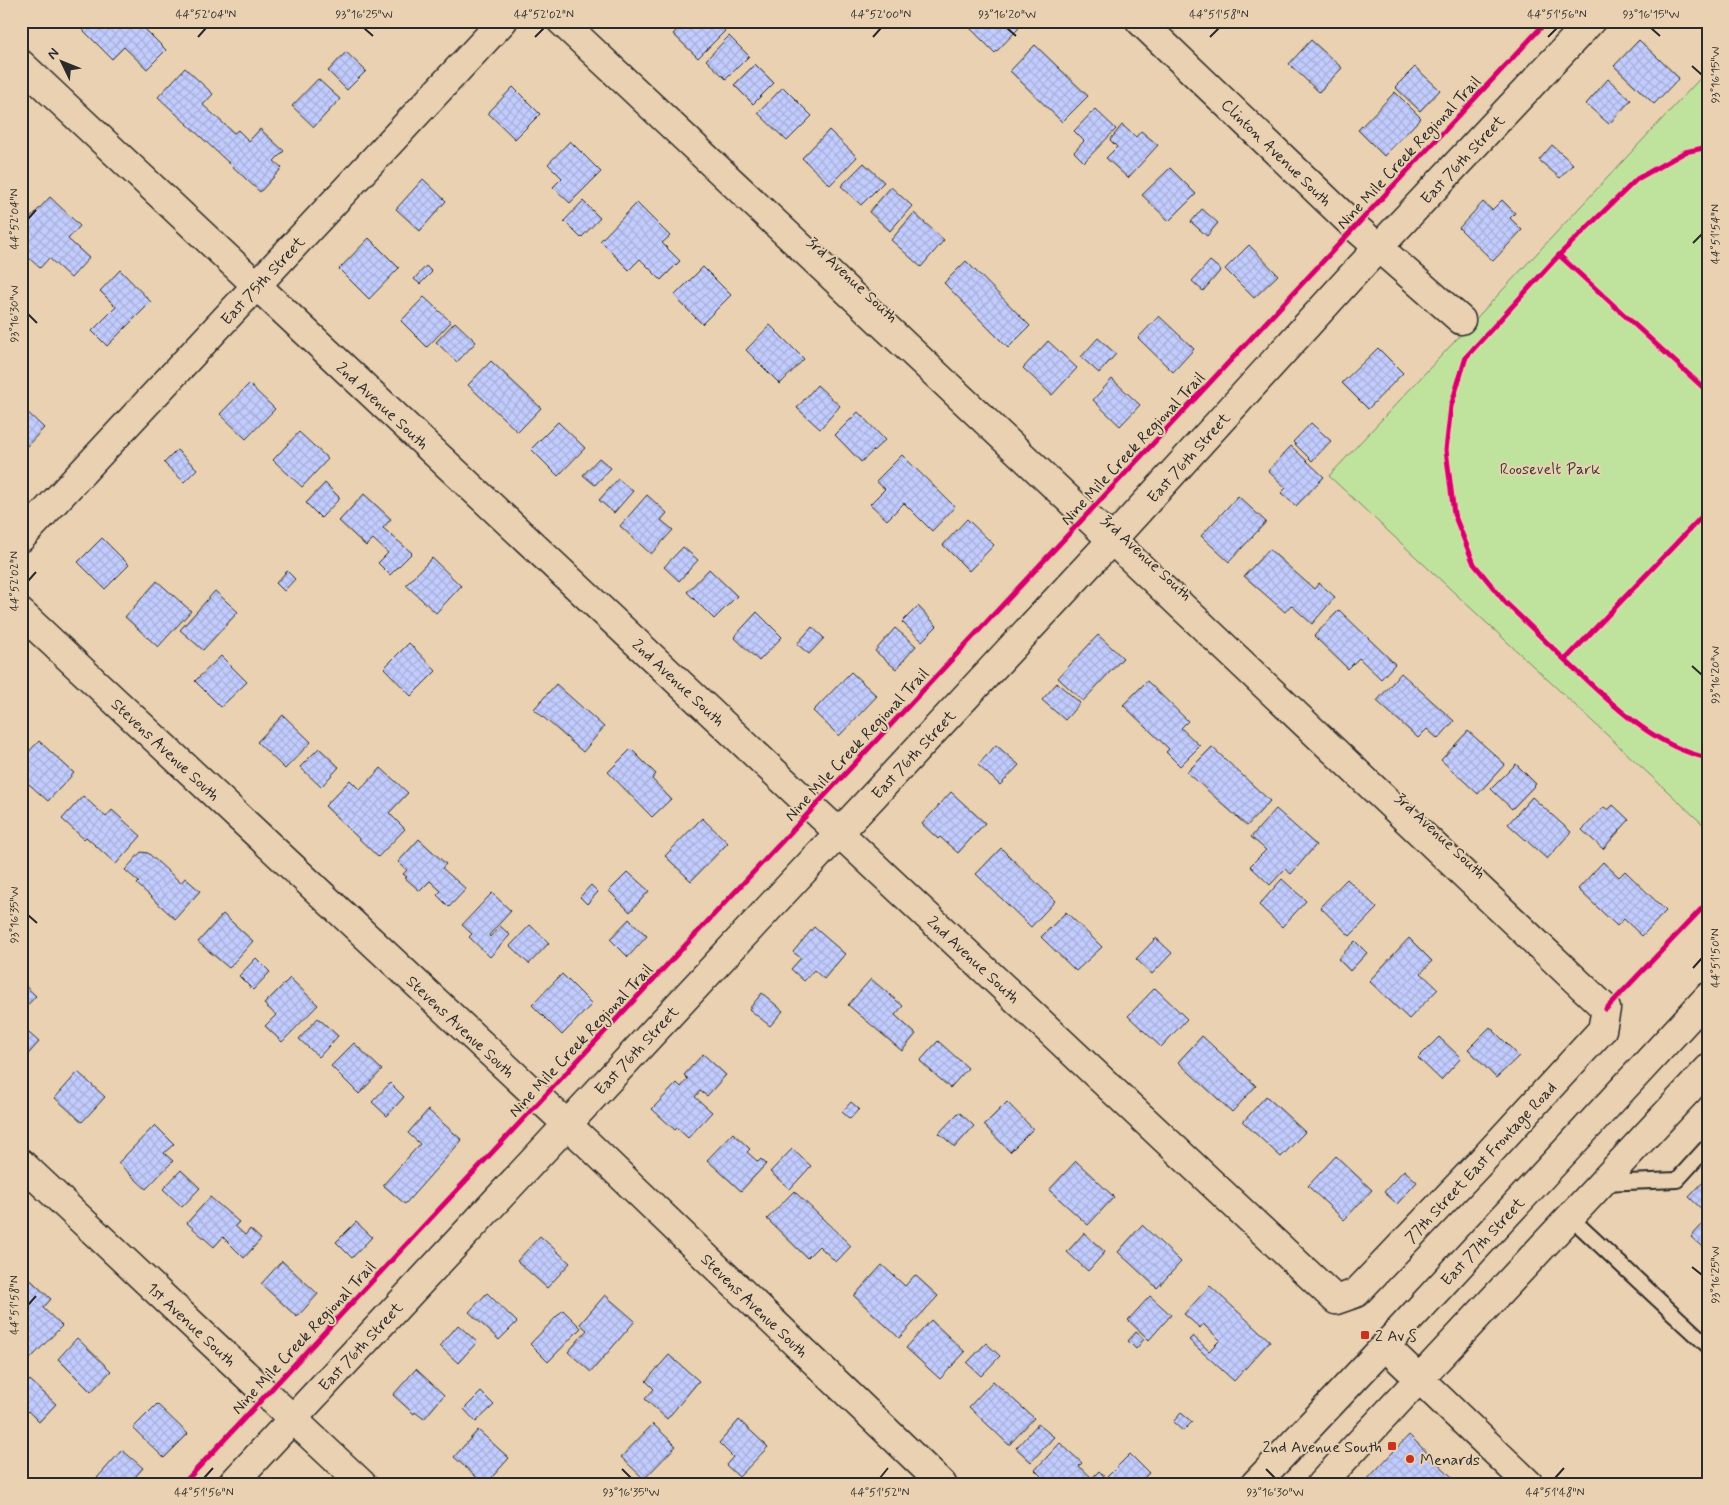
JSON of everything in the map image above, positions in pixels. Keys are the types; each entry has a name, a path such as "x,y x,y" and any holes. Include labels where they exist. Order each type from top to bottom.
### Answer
{"street":[{"name":"East 75th Street","path":"21,538 504,21"},
{"name":"3rd Avenue South","path":"561,21 1606,1008"},
{"name":"Clinton Avenue South","path":"1140,21 1355,227 1461,320"},
{"name":"East 76th Street","path":"232,1484 1112,540 1379,248 1591,21"},
{"name":"2nd Avenue South","path":"21,64 1336,1300"},
{"name":"Stevens Avenue South","path":"21,613 567,1125 942,1484"},
{"name":"East 77th Street","path":"1255,1484 1708,997"},
{"name":"77th Street East Frontage Road","path":"1336,1300 1356,1293 1479,1164 1602,1030 1606,1008"},
{"path":"1321,1484 1708,1069"},
{"name":"1st Avenue South","path":"21,1163 362,1484"},
{"path":"1385,1346 1529,1484"}],"lane":[{"path":"1602,1183 1677,1180 1708,1146"},
{"path":"1570,1217 1708,1346"}],"green space":[{"name":"Roosevelt Park","path":"1708,70 1708,829 1329,476"}],"building":[{"path":"91,21 137,21 166,50 147,69 124,47 112,59 83,30"},
{"path":"686,21 715,21 725,31 698,58 673,34"},
{"path":"969,21 1012,21 1019,28 995,53 966,24"},
{"path":"729,36 749,56 726,79 706,60"},
{"path":"1311,40 1342,68 1319,92 1289,64"},
{"path":"1639,40 1679,78 1654,104 1614,66"},
{"path":"1035,45 1088,96 1062,122 1010,71"},
{"path":"346,52 366,71 347,90 328,71"},
{"path":"755,64 774,83 753,104 734,85"},
{"path":"1415,67 1440,90 1420,111 1395,87"},
{"path":"185,68 213,94 203,105 234,133 238,130 249,141 260,129 284,151 274,161 282,168 260,192 158,97"},
{"path":"318,79 340,99 314,127 292,106"},
{"path":"1608,79 1631,100 1609,124 1586,104"},
{"path":"513,87 540,114 515,139 488,113"},
{"path":"783,87 812,116 787,141 758,113"},
{"path":"1395,92 1421,118 1384,156 1358,130"},
{"path":"1095,109 1116,129 1084,162 1074,152 1084,141 1074,131"},
{"path":"1122,125 1136,137 1141,131 1158,145 1128,178 1106,158 1117,147 1110,140"},
{"path":"829,130 857,157 830,185 802,158"},
{"path":"570,141 601,172 570,203 553,187 562,178 548,164"},
{"path":"1552,145 1573,164 1560,178 1539,160"},
{"path":"864,163 884,182 861,205 841,186"},
{"path":"1170,168 1196,194 1169,221 1142,195"},
{"path":"423,179 446,201 420,231 396,209"},
{"path":"21,183 28,190 21,197"},
{"path":"891,187 912,206 890,231 869,212"},
{"path":"50,197 80,226 68,239 89,258 71,278 49,258 40,268 21,251 21,228"},
{"path":"1502,200 1515,213 1510,218 1522,230 1493,261 1459,228 1483,202 1492,210"},
{"path":"583,201 600,218 581,238 564,221"},
{"path":"637,203 670,236 662,243 680,261 661,280 640,259 629,270 600,241"},
{"path":"1202,209 1218,223 1207,236 1191,222"},
{"path":"914,213 944,240 921,267 891,240"},
{"path":"369,238 399,268 369,299 339,269"},
{"path":"1249,245 1278,275 1254,298 1225,269"},
{"path":"966,261 1030,326 1008,348 944,283"},
{"path":"1210,261 1221,270 1203,291 1192,281"},
{"path":"426,266 432,272 420,284 414,279"},
{"path":"703,267 731,295 702,324 674,296"},
{"path":"120,270 151,302 107,346 92,331 116,307 100,291"},
{"path":"424,297 451,322 427,347 401,321"},
{"path":"1159,316 1194,349 1173,372 1138,338"},
{"path":"455,322 476,342 457,362 436,342"},
{"path":"770,325 804,359 780,384 746,350"},
{"path":"1098,338 1116,354 1099,373 1081,357"},
{"path":"1048,341 1077,368 1052,395 1023,368"},
{"path":"1378,348 1403,373 1368,409 1342,383"},
{"path":"491,361 541,408 518,432 468,385"},
{"path":"1112,379 1140,405 1120,426 1093,400"},
{"path":"249,384 275,409 246,439 220,414"},
{"path":"817,385 840,406 820,429 797,408"},
{"path":"22,407 44,428 26,447 21,442"},
{"path":"858,412 885,440 861,462 835,435"},
{"path":"558,422 585,448 558,476 531,449"},
{"path":"1311,423 1331,441 1312,461 1293,442"},
{"path":"299,432 328,459 302,487 273,460"},
{"path":"1291,446 1324,477 1296,506 1281,493 1286,488 1268,471"},
{"path":"177,450 197,469 184,482 164,463"},
{"path":"902,455 955,507 932,531 904,503 887,520 870,504 885,489 876,481"},
{"path":"599,458 611,468 595,485 583,475"},
{"path":"618,479 633,491 614,513 599,500"},
{"path":"325,483 340,498 321,518 306,503"},
{"path":"364,494 391,519 383,528 412,553 390,575 378,563 388,553 373,539 366,546 339,521"},
{"path":"647,495 667,513 661,520 673,530 651,554 620,526"},
{"path":"1238,496 1266,522 1229,562 1201,536"},
{"path":"967,519 994,545 969,571 943,545"},
{"path":"102,538 129,565 105,589 78,562"},
{"path":"683,547 698,560 679,581 664,567"},
{"path":"1269,549 1314,589 1319,583 1335,597 1312,624 1291,605 1285,612 1244,576"},
{"path":"432,558 461,586 436,613 406,585"},
{"path":"709,569 737,596 714,619 687,592"},
{"path":"287,571 295,579 284,591 276,583"},
{"path":"157,581 191,611 158,647 125,617"},
{"path":"215,591 238,612 203,650 180,630"},
{"path":"918,606 937,626 922,641 902,622"},
{"path":"1339,610 1395,664 1381,679 1359,658 1348,669 1314,636"},
{"path":"757,612 782,637 759,661 734,637"},
{"path":"812,627 824,638 809,654 797,644"},
{"path":"895,628 916,646 896,669 875,651"},
{"path":"1098,635 1123,658 1083,701 1058,678"},
{"path":"409,643 436,671 411,696 384,668"},
{"path":"221,656 247,682 221,707 195,681"},
{"path":"851,672 877,696 839,736 813,711"},
{"path":"1401,673 1454,721 1438,739 1427,729 1418,738 1377,701"},
{"path":"1147,681 1188,721 1181,728 1200,746 1180,766 1166,752 1169,749 1123,705"},
{"path":"1057,683 1080,703 1065,720 1042,700"},
{"path":"556,684 604,727 583,752 534,709"},
{"path":"283,715 311,742 285,769 257,742"},
{"path":"1468,731 1505,764 1478,794 1441,760"},
{"path":"39,741 74,773 48,801 21,777 21,760"},
{"path":"996,745 1019,765 1000,785 978,765"},
{"path":"1212,747 1270,801 1247,826 1187,772"},
{"path":"319,748 339,767 321,787 300,767"},
{"path":"631,749 656,774 652,779 671,799 652,817 608,772"},
{"path":"1516,764 1536,784 1512,809 1491,789"},
{"path":"381,768 408,793 389,813 405,829 378,857 325,806 350,780 360,790"},
{"path":"951,792 985,823 958,853 940,837 938,839 922,824"},
{"path":"83,796 106,817 112,810 141,836 116,864 86,837 84,839 62,819"},
{"path":"1532,797 1571,832 1547,859 1508,824"},
{"path":"1613,805 1629,820 1603,849 1582,830 1604,807 1608,810"},
{"path":"1276,809 1316,845 1291,874 1285,869 1270,885 1250,866 1266,850 1251,837"},
{"path":"702,818 728,843 691,881 665,856"},
{"path":"419,839 446,864 442,868 466,889 449,907 437,895 441,891 430,881 420,891 403,874 407,870 398,862"},
{"path":"1001,848 1055,901 1031,927 976,874"},
{"path":"141,852 148,853 181,883 185,878 200,891 175,919 137,884 139,882 125,870"},
{"path":"1603,862 1619,877 1625,871 1666,911 1642,936 1624,919 1617,926 1578,889"},
{"path":"628,872 649,891 630,912 609,891"},
{"path":"1282,879 1306,901 1282,927 1259,905"},
{"path":"1347,879 1377,908 1350,936 1320,907"},
{"path":"591,885 598,892 587,904 580,897"},
{"path":"492,893 511,911 489,935 490,937 500,926 510,935 490,957 469,937 472,934 462,925"},
{"path":"1066,912 1102,947 1076,971 1041,937"},
{"path":"223,914 253,941 229,968 198,942"},
{"path":"629,919 647,936 628,957 610,939"},
{"path":"530,925 549,943 529,964 510,946"},
{"path":"814,927 845,954 824,979 814,970 804,981 791,969 801,958 793,952"},
{"path":"1156,938 1172,953 1152,974 1136,959"},
{"path":"1409,938 1432,961 1421,973 1438,989 1409,1019 1369,981"},
{"path":"1355,941 1367,953 1350,971 1338,959"},
{"path":"256,958 270,972 253,990 239,976"},
{"path":"562,974 592,1004 562,1035 532,1005"},
{"path":"290,978 318,1005 282,1042 265,1026 276,1015 264,1004"},
{"path":"871,979 903,1006 895,1015 916,1034 902,1051 848,1005"},
{"path":"21,982 36,996 21,1012"},
{"path":"1155,988 1187,1019 1161,1047 1128,1016"},
{"path":"762,993 783,1011 770,1026 749,1009"},
{"path":"318,1018 338,1036 319,1057 299,1039"},
{"path":"21,1026 39,1042 21,1062"},
{"path":"1490,1027 1519,1056 1496,1078 1468,1049"},
{"path":"1202,1036 1256,1086 1232,1112 1178,1062"},
{"path":"1439,1037 1461,1058 1441,1080 1418,1058"},
{"path":"938,1041 968,1068 950,1088 920,1061"},
{"path":"354,1043 382,1070 359,1094 331,1066"},
{"path":"703,1054 726,1075 707,1096 700,1091 695,1097 712,1112 688,1138 677,1128 675,1130 652,1109 677,1083 681,1087 688,1079 684,1075"},
{"path":"78,1072 105,1097 82,1122 55,1098"},
{"path":"390,1083 404,1097 387,1116 372,1102"},
{"path":"1266,1096 1305,1132 1281,1157 1243,1122"},
{"path":"851,1102 859,1109 850,1119 842,1112"},
{"path":"1007,1102 1033,1129 1010,1152 984,1125"},
{"path":"428,1110 462,1140 405,1204 383,1185 420,1144 408,1133"},
{"path":"959,1112 974,1126 955,1147 939,1133"},
{"path":"155,1125 174,1144 164,1153 173,1161 146,1189 118,1163"},
{"path":"733,1133 750,1149 747,1152 758,1162 761,1159 766,1164 741,1191 707,1160"},
{"path":"792,1149 811,1166 790,1189 770,1172"},
{"path":"1336,1156 1372,1190 1344,1220 1308,1186"},
{"path":"1076,1161 1114,1197 1088,1225 1049,1190"},
{"path":"181,1170 200,1188 182,1207 163,1189"},
{"path":"1404,1170 1417,1182 1397,1204 1384,1192"},
{"path":"1708,1177 1708,1215 1689,1197"},
{"path":"794,1191 851,1246 836,1262 819,1246 807,1258 767,1219"},
{"path":"210,1197 239,1222 235,1226 245,1235 250,1229 261,1239 244,1258 223,1237 214,1247 187,1223"},
{"path":"1708,1218 1708,1252 1691,1237"},
{"path":"356,1222 372,1237 352,1258 336,1242"},
{"path":"1142,1225 1181,1262 1157,1288 1118,1252"},
{"path":"1084,1233 1105,1252 1088,1271 1067,1252"},
{"path":"540,1236 570,1263 547,1288 517,1261"},
{"path":"282,1261 318,1294 297,1317 261,1284"},
{"path":"882,1265 905,1286 915,1275 938,1296 899,1338 854,1296"},
{"path":"21,1271 51,1299 43,1308 62,1326 30,1359 21,1350"},
{"path":"1210,1286 1270,1341 1234,1381 1189,1340 1193,1336 1209,1351 1220,1340 1203,1324 1200,1328 1184,1314"},
{"path":"487,1293 517,1322 499,1340 469,1312"},
{"path":"605,1295 635,1321 591,1372 568,1352 587,1330 580,1324"},
{"path":"1150,1296 1171,1315 1149,1340 1128,1320"},
{"path":"563,1310 581,1328 548,1362 530,1344"},
{"path":"931,1320 965,1352 940,1379 906,1348"},
{"path":"458,1325 477,1342 458,1363 440,1346"},
{"path":"1136,1332 1144,1339 1136,1349 1128,1341"},
{"path":"77,1338 111,1371 91,1392 58,1359"},
{"path":"986,1343 1000,1356 981,1376 967,1363"},
{"path":"669,1355 699,1381 667,1419 645,1399 654,1389 646,1381"},
{"path":"416,1369 444,1395 424,1419 415,1412 414,1414 393,1395"},
{"path":"30,1380 56,1404 39,1422 28,1411 21,1418 21,1390"},
{"path":"993,1381 1034,1418 1009,1445 969,1407"},
{"path":"481,1392 494,1405 476,1422 464,1409"},
{"path":"157,1404 188,1434 164,1458 133,1428"},
{"path":"1181,1413 1192,1422 1183,1431 1173,1422"},
{"path":"739,1420 768,1447 739,1477 726,1465 733,1457 719,1443"},
{"path":"653,1424 676,1446 644,1479 621,1457"},
{"path":"1038,1424 1054,1437 1031,1462 1016,1448"},
{"path":"478,1430 509,1458 486,1484 454,1457"},
{"name":"Menards","path":"1409,1435 1459,1484 1363,1484"},
{"path":"1060,1443 1082,1463 1079,1466 1092,1478 1099,1471 1104,1476 1097,1484 1049,1484 1035,1470"},
{"path":"122,1450 143,1468 129,1484 104,1484 97,1478"},
{"path":"1130,1454 1149,1473 1138,1484 1114,1484 1107,1477"}],"cycle path":[{"name":"Nine Mile Creek Regional Trail","path":"183,1484 1547,21"},
{"path":"1559,255 1637,179 1685,152 1708,147"},
{"path":"1708,392 1559,255 1466,357 1451,406 1446,450 1454,514 1474,564 1505,602 1565,660 1708,510"},
{"path":"1565,660 1630,719 1667,743 1687,752 1708,758"},
{"path":"1606,1009 1708,902"}],"place":[{"name":"2 Av S","path":"1365,1335"},
{"name":"2nd Avenue South","path":"1392,1446"},
{"name":"Menards","path":"1410,1459"}]}
